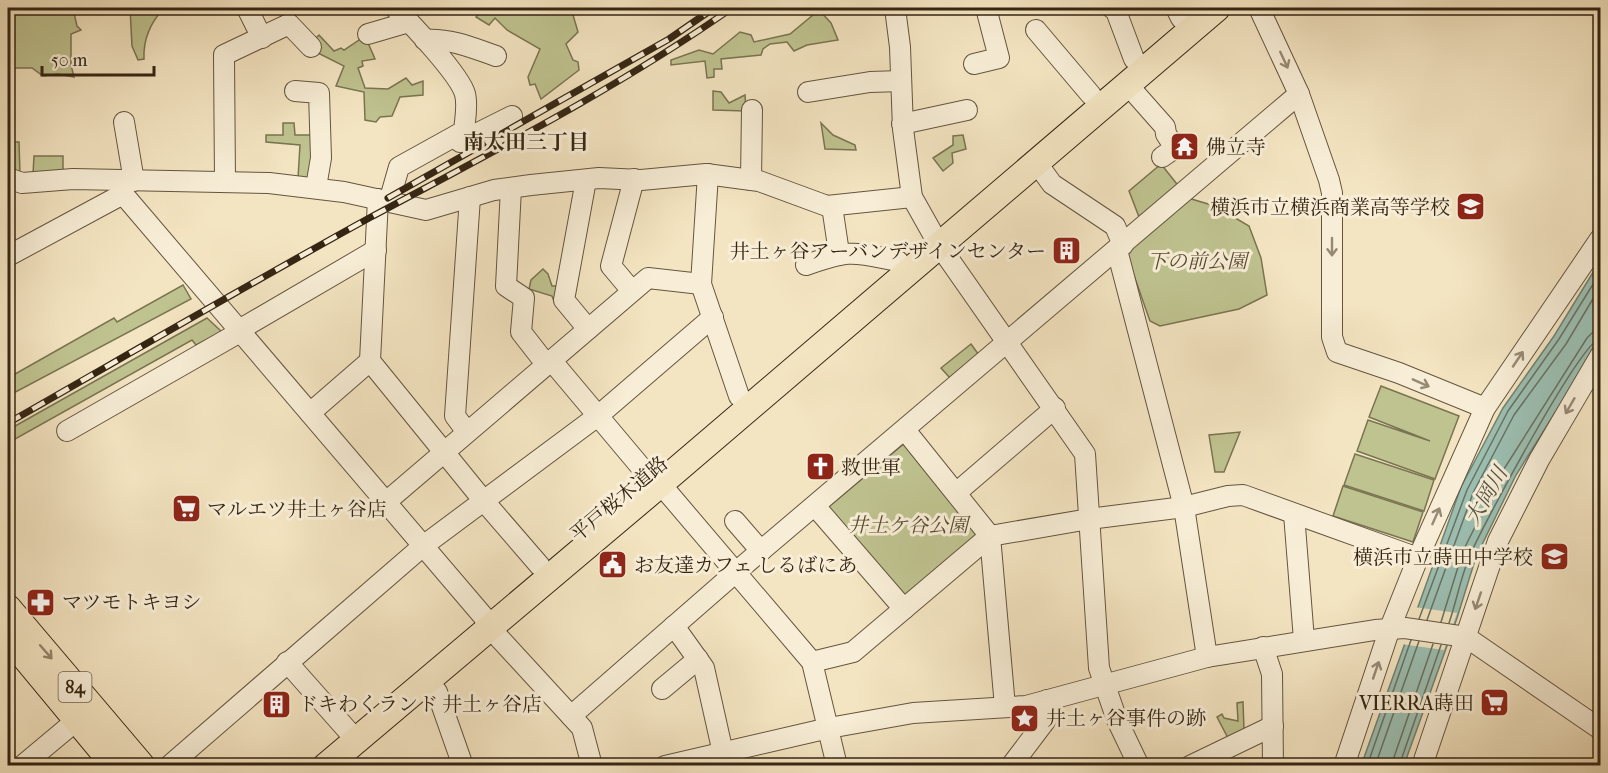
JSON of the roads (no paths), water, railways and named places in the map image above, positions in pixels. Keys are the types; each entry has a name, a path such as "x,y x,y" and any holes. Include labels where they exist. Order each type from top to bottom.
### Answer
{"main road":[{"path":"936,239 1036,162 1217,8"},
{"path":"936,239 1091,95 1134,59 1183,11"},
{"name":"平戸桜木道路","path":"326,765 428,681 540,566 653,481 739,396 898,261 936,239"},
{"name":"平戸桜木道路","path":"306,765 487,622 936,239"},
{"name":"84","path":"8,608 142,765"},
{"name":"84","path":"8,636 115,765"}],"street":[{"path":"247,8 262,38"},
{"path":"395,8 425,40 464,91 466,101 464,131 399,167 383,201 376,250 370,361 540,566"},
{"path":"974,64 999,58 986,8"},
{"path":"1112,8 1116,11 1134,59"},
{"path":"1259,8 1299,94 1332,193 1332,337 1337,352 1399,373 1485,408"},
{"path":"900,9 902,124 912,197 936,239 1010,342 1085,454 1099,668 1104,685 1139,765"},
{"path":"369,34 409,22"},
{"path":"225,182 224,55 289,24 310,46"},
{"path":"1036,30 1091,95"},
{"path":"425,40 438,39 459,43 496,56"},
{"path":"808,92 870,82 901,81"},
{"path":"1127,84 1165,127 1166,134 1175,148 1162,157"},
{"path":"295,90 319,93 321,158 316,188"},
{"path":"571,716 736,572 1010,342 1299,94"},
{"path":"751,180 752,110"},
{"path":"902,124 967,110"},
{"path":"457,135 460,142 512,116"},
{"path":"124,122 128,185 239,331 487,622 571,716 584,734 592,765"},
{"path":"1036,162 1052,184 1115,226 1184,507 1207,657"},
{"path":"8,178 22,183 73,179 128,185 225,182 316,188 426,210 511,188 586,180 708,174 751,180 832,206 912,197"},
{"path":"708,174 701,284 739,396"},
{"path":"632,291 611,266 634,179"},
{"path":"586,180 564,300 588,329"},
{"path":"8,255 128,185"},
{"path":"511,188 506,286 524,298 521,332 599,415 653,481 669,494 812,662 837,765"},
{"path":"467,432 455,416 470,197"},
{"path":"832,206 839,253"},
{"path":"1344,765 1397,628 1418,558 1485,408 1600,239"},
{"path":"67,431 376,250"},
{"path":"806,265 839,253 858,252 898,261"},
{"path":"386,502 648,278 701,284"},
{"path":"169,765 423,546 599,415 713,317"},
{"path":"1425,762 1460,635 1498,541 1539,460 1600,356"},
{"path":"310,413 370,361"},
{"path":"956,493 1055,408"},
{"path":"904,430 990,536 1005,707"},
{"path":"812,662 853,652 990,536 1089,519 1184,507 1228,496 1243,495 1418,558"},
{"path":"815,506 904,609"},
{"path":"1294,514 1304,640"},
{"path":"735,521 761,551"},
{"path":"674,626 704,668 723,753"},
{"path":"665,765 829,728 913,713 1026,706 1207,657 1304,640 1397,628 1460,635 1600,729"},
{"path":"1263,647 1272,674 1273,765"},
{"path":"662,689 698,659"},
{"path":"287,662 349,732"},
{"path":"428,681 437,692 463,765"},
{"path":"1011,765 1045,721 1047,700"},
{"path":"22,765 77,720"},
{"path":"1190,765 1273,726"}],"water":[{"name":"大岡川","path":"1600,261 1600,341 1516,475 1476,557 1457,618 1404,765 1361,766 1461,487 1503,408 1554,336"}],"railway":[{"path":"388,198 669,39 714,8"},
{"path":"8,423 325,242 600,92 732,8"}],"place":[{"name":"佛立寺","path":"1185,147"},
{"name":"横浜市立横浜商業高等学校","path":"1471,207"},
{"name":"井土ヶ谷アーバンデザインセンター","path":"1067,251"},
{"name":"救世軍","path":"820,467"},
{"name":"マルエツ井土ヶ谷店","path":"186,509"},
{"name":"横浜市立蒔田中学校","path":"1554,557"},
{"name":"お友達カフェ しるばにあ","path":"613,565"},
{"name":"マツモトキヨシ","path":"41,602"},
{"name":"VIERRA蒔田","path":"1495,703"},
{"name":"ドキわくランド 井土ヶ谷店","path":"277,704"},
{"name":"井土ヶ谷事件の跡","path":"1025,718"}],"district":[{"name":"南太田三丁目","path":"526,142"}],"park label":[{"name":"下の前公園","path":"1197,261"},
{"name":"井土ケ谷公園","path":"908,525"}]}
